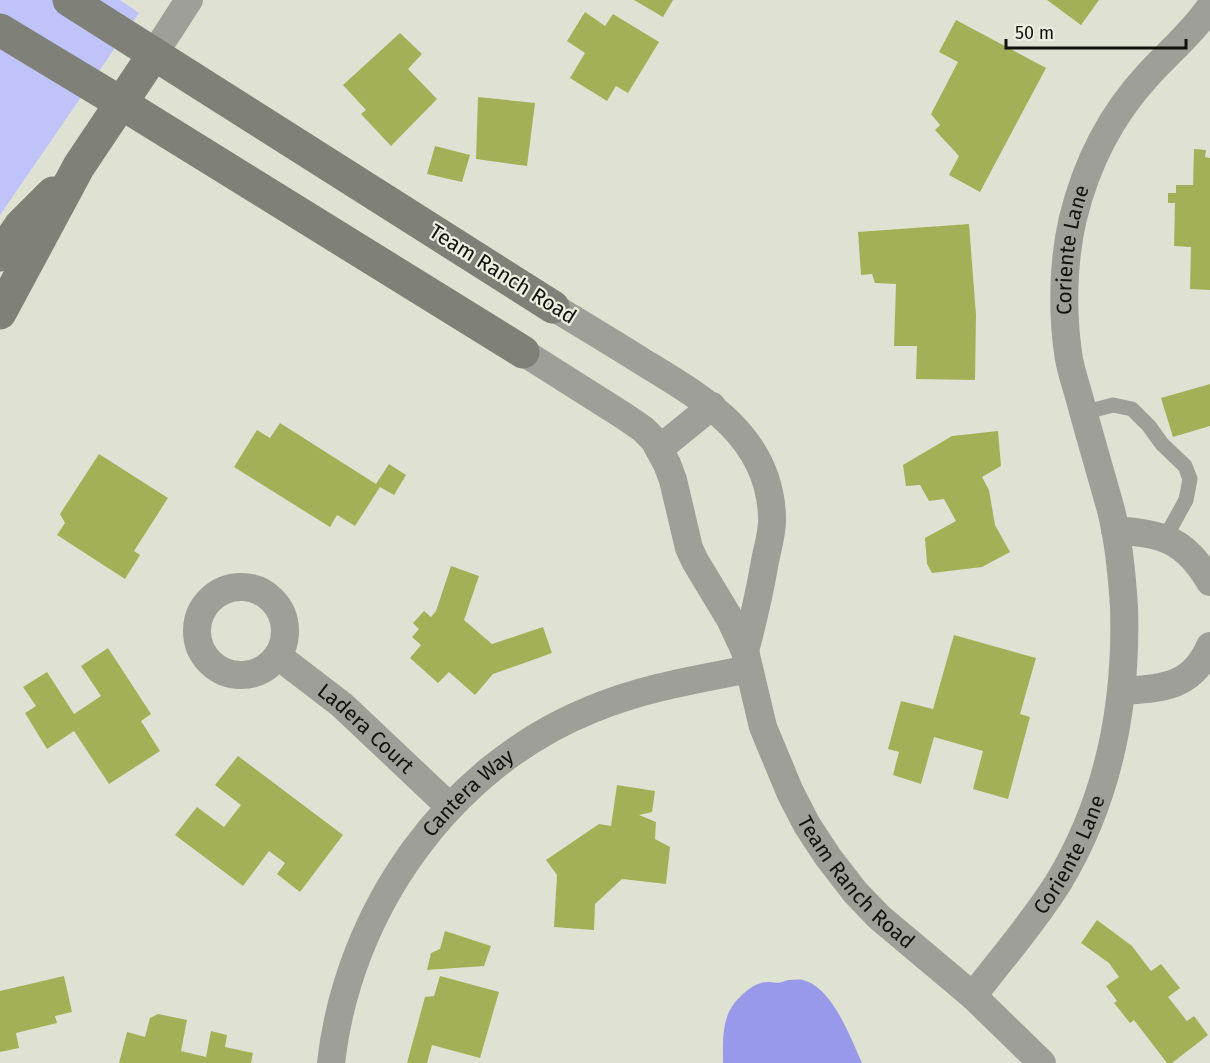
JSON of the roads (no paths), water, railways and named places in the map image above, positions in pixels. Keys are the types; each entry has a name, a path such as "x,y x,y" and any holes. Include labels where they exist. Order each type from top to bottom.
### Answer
{"street":[{"name":"Team Ranch Road","path":"69,0 712,406 734,427 751,449 766,482 771,500 771,530 747,660"},
{"path":"0,313 79,166 189,0"},
{"name":"Coriente Lane","path":"973,996 1044,903 1072,857 1103,781 1112,751 1122,691 1123,601 1115,530 1068,356 1065,288 1073,219 1094,155 1128,100 1210,7"},
{"name":"Team Ranch Road","path":"0,30 523,352 643,429 659,449 667,464 676,491 689,548 730,619 747,660 758,707 775,760 803,817 828,857 855,892 879,917 973,996 1042,1063"},
{"path":"0,255 20,226 79,166"},
{"path":"659,449 712,406"},
{"path":"1115,530 1152,534 1165,538 1191,556 1210,582"},
{"path":"1122,691 1163,688 1187,678 1210,646"},
{"name":"Ladera Court","path":"278,656 342,705 450,807"},
{"name":"Cantera Way","path":"331,1063 345,990 369,926 402,868 450,807 477,781 516,750 540,734 588,710 644,690 747,660"}],"lane":[{"path":"1083,412 1113,405 1132,409 1149,426 1162,444 1185,466 1190,479 1186,500 1165,538"}]}
